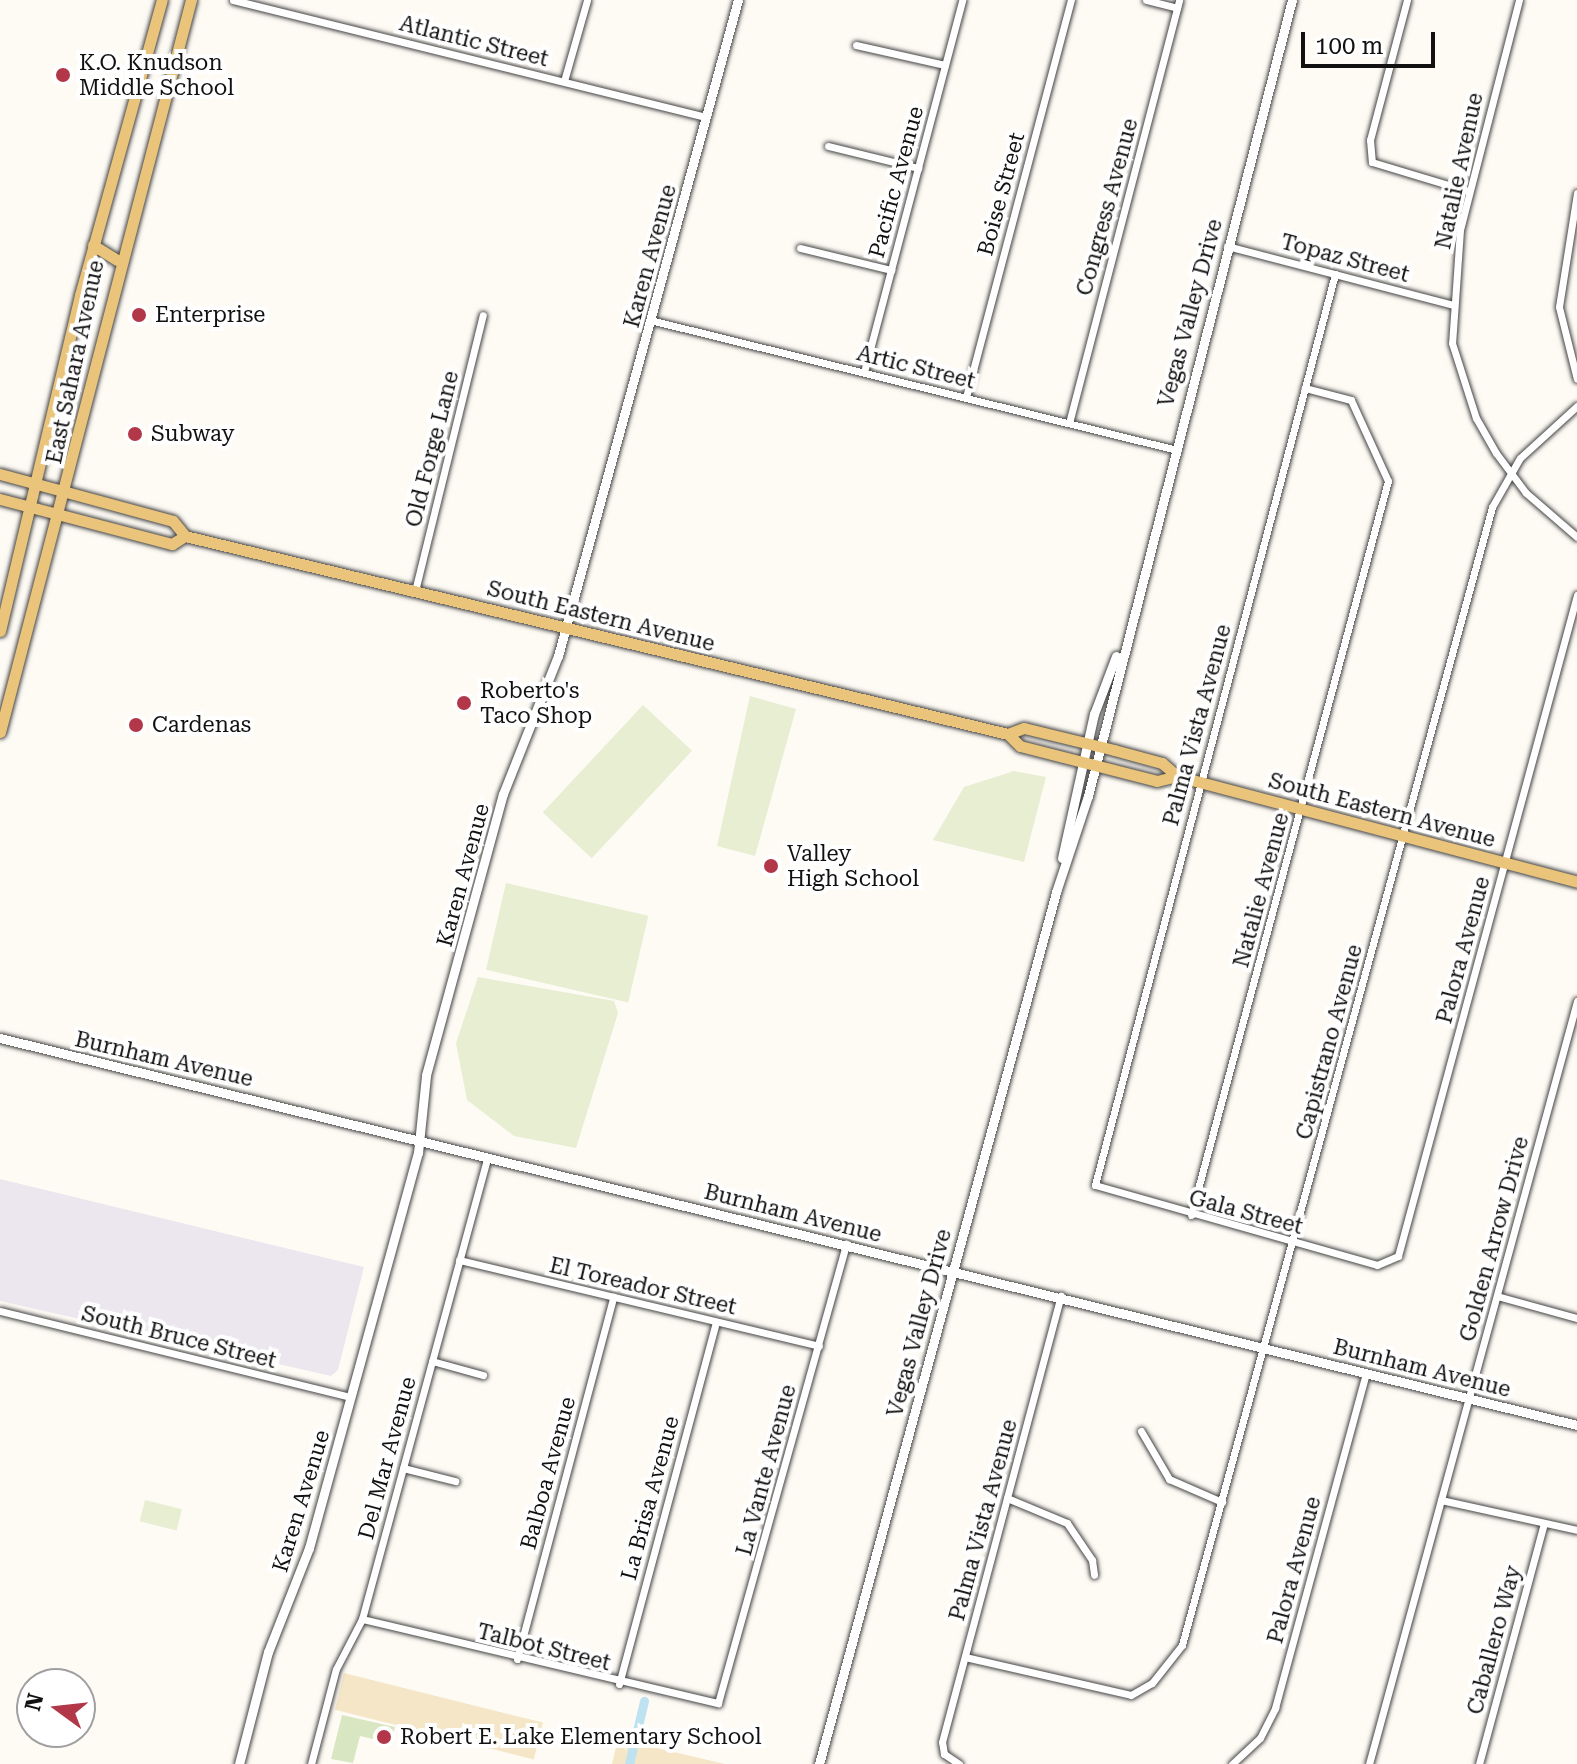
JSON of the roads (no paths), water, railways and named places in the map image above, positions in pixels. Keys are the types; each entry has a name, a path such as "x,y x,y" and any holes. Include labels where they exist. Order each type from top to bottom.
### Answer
{"main road":[{"name":"East Sahara Avenue","path":"0,631 4,605 40,485 93,245 162,0"},
{"name":"East Sahara Avenue","path":"0,732 67,493 117,260 191,0"},
{"path":"93,245 117,260"},
{"name":"South Eastern Avenue","path":"0,474 173,521 185,536 1008,734 1020,746 1157,781 1177,776"},
{"name":"South Eastern Avenue","path":"0,499 172,544 185,536"},
{"name":"South Eastern Avenue","path":"1008,734 1024,728 1086,743 1162,763 1177,776 1577,882"}],"street":[{"name":"Atlantic Street","path":"233,0 706,117"},
{"path":"564,81 587,0"},
{"name":"Karen Avenue","path":"239,1764 350,1397 418,1138 426,1075 503,794 566,628 738,0"},
{"name":"Pacific Avenue","path":"864,372 962,0"},
{"name":"Boise Street","path":"966,397 1071,0"},
{"path":"1146,0 1178,4"},
{"name":"Vegas Valley Drive","path":"819,1764 1056,892 1096,766 1124,635 1292,0"},
{"path":"1407,0 1370,140 1372,162 1468,191"},
{"name":"Natalie Avenue","path":"1519,0 1468,191 1453,305 1454,363 1476,418 1511,473 1577,537"},
{"name":"Congress Avenue","path":"1069,423 1178,4"},
{"path":"856,45 945,65"},
{"path":"828,146 918,168"},
{"path":"1577,193 1567,232 1559,307 1577,379"},
{"path":"1567,232 1577,234"},
{"name":"Topaz Street","path":"1227,245 1453,305"},
{"path":"800,248 891,270"},
{"name":"Palma Vista Avenue","path":"1095,1185 1093,1172 1335,274"},
{"name":"Old Forge Lane","path":"415,591 483,315"},
{"name":"Artic Street","path":"650,320 1173,449"},
{"name":"Natalie Avenue","path":"1191,1215 1388,481 1351,400 1305,388"},
{"name":"Capistrano Avenue","path":"965,1657 1131,1695 1152,1683 1182,1645 1492,507 1511,473 1540,436 1577,406"},
{"name":"Palora Avenue","path":"1390,1265 1505,863 1577,595"},
{"name":"Vegas Valley Drive","path":"1056,892 1086,743 1124,635"},
{"name":"Golden Arrow Drive","path":"1369,1764 1577,1001"},
{"name":"Burnham Avenue","path":"0,1038 418,1138 487,1158 1061,1296 1577,1425"},
{"name":"Del Mar Avenue","path":"311,1764 336,1669 362,1619 487,1158"},
{"name":"Gala Street","path":"1095,1185 1293,1243 1390,1265"},
{"name":"La Vante Avenue","path":"718,1703 846,1244"},
{"name":"El Toreador Street","path":"459,1260 819,1346"},
{"name":"Palma Vista Avenue","path":"959,1764 944,1754 965,1657 1061,1296"},
{"path":"1497,1296 1577,1318"},
{"name":"Balboa Avenue","path":"517,1659 613,1297"},
{"name":"South Bruce Street","path":"0,1311 350,1397"},
{"name":"La Brisa Avenue","path":"619,1684 716,1322"},
{"path":"432,1361 483,1375"},
{"name":"Palora Avenue","path":"1232,1764 1260,1738 1275,1708 1366,1373"},
{"path":"1141,1431 1169,1479 1222,1502"},
{"path":"403,1468 455,1481"},
{"path":"1007,1498 1067,1523 1094,1575"},
{"path":"1441,1500 1543,1526 1577,1530"},
{"name":"Caballero Way","path":"1479,1764 1543,1526"},
{"name":"Talbot Street","path":"362,1619 619,1684 718,1703"}],"waterway":[{"path":"629,1764 644,1701"}],"place":[{"name":"K.O. Knudson Middle School","path":"63,75"},
{"name":"Enterprise","path":"139,315"},
{"name":"Subway","path":"135,434"},
{"name":"Roberto's Taco Shop","path":"464,703"},
{"name":"Cardenas","path":"136,725"},
{"name":"Valley High School","path":"771,866"},
{"name":"Robert E. Lake Elementary School","path":"384,1737"}]}
